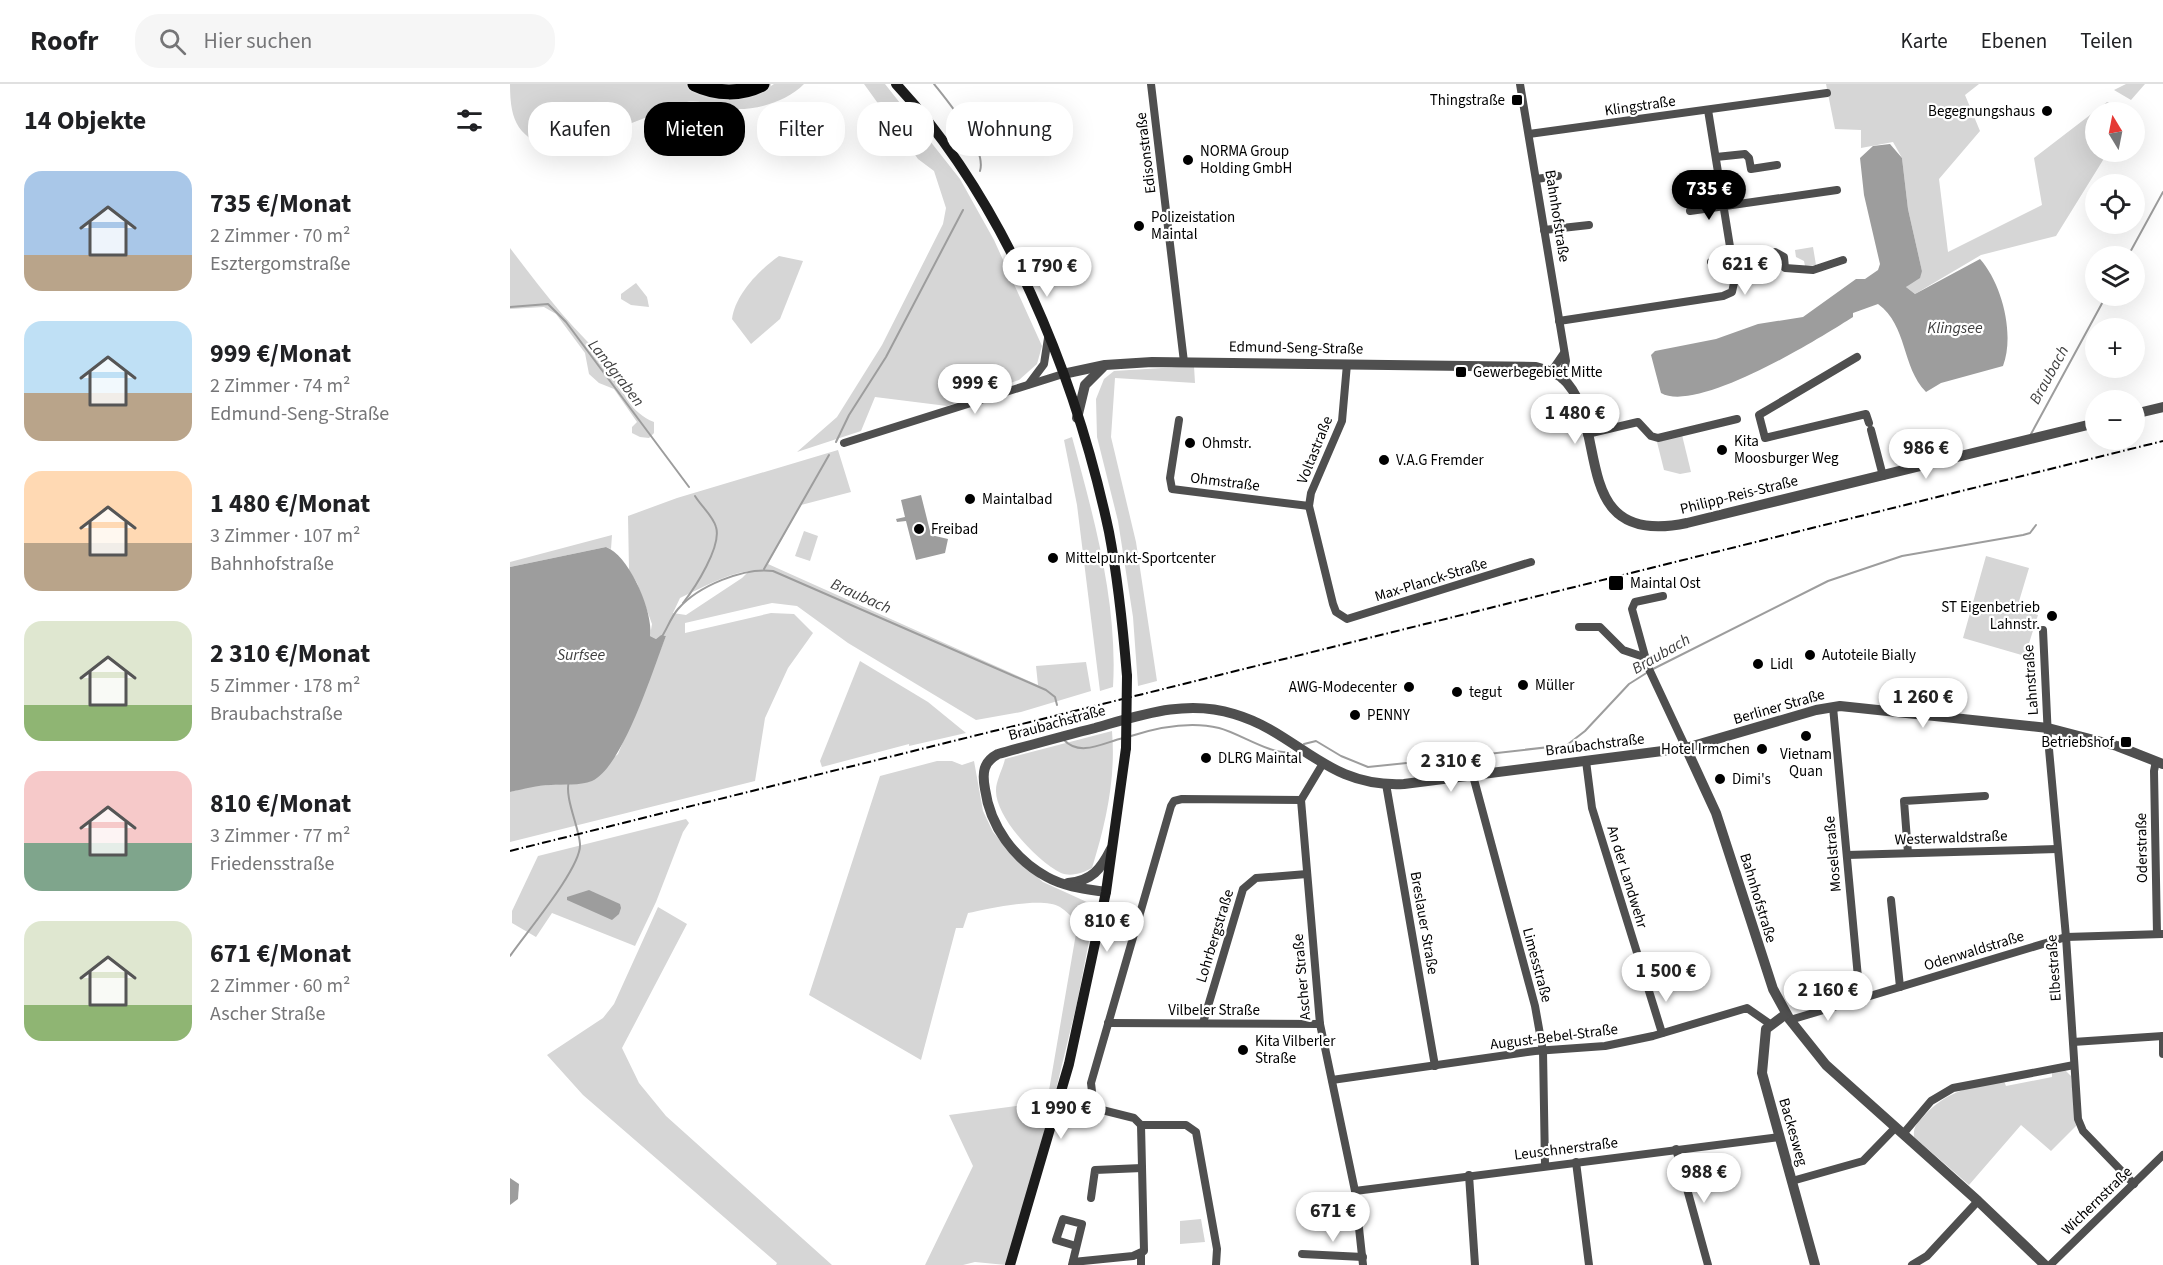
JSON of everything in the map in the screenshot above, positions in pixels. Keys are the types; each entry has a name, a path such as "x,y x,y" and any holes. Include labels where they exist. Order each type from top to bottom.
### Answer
{"highway":[{"path":"695,84 724,92 746,90 762,84"}],"main road":[{"path":"896,84 931,125 978,194 1019,271 1063,374 1113,552 1127,676 1126,748 1106,892 1069,1064 1010,1265"}],"street":[{"name":"Edisonstraße","path":"1151,84 1184,362"},
{"name":"Bahnhofstraße","path":"1520,84 1566,361 1562,379"},
{"name":"Klingstraße","path":"1529,134 1827,93"},
{"path":"1559,321 1728,295 1734,289 1732,259 1708,110"},
{"path":"1716,157 1745,154 1751,169 1778,165"},
{"path":"1536,179 1558,176"},
{"path":"1690,211 1837,190"},
{"path":"1544,230 1590,225"},
{"path":"1711,262 1775,252 1784,257 1785,268 1813,270 1843,260"},
{"path":"1028,385 1044,364 1048,337"},
{"path":"1551,372 1564,353"},
{"path":"1857,357 1759,415 1765,438 1866,414 1883,476"},
{"name":"Edmund-Seng-Straße","path":"844,443 1063,374 1105,365 1184,362 1526,365 1551,372 1562,379"},
{"name":"Voltastraße","path":"1339,614 1333,604 1309,506 1311,493 1342,421 1347,364"},
{"path":"1077,418 1085,385 1105,365"},
{"path":"1562,379 1579,407 1587,434 1638,422 1651,436 1658,438 1737,419"},
{"path":"2145,411 2163,407"},
{"name":"Ohmstraße","path":"1179,420 1170,478 1172,489 1309,506"},
{"name":"Philipp-Reis-Straße","path":"1587,434 1597,477 1606,498 1619,513 1640,524 1676,526 2085,426"},
{"name":"Max-Planck-Straße","path":"1339,614 1347,619 1531,562"},
{"name":"Bahnhofstraße","path":"1663,596 1635,602 1632,606 1644,657 1716,813 1765,969 1788,1017 1814,1053 1978,1201 2045,1265"},
{"path":"1579,627 1600,627 1623,650 1644,657"},
{"name":"Lahnstraße","path":"2043,630 2049,728"},
{"name":"Braubachstraße","path":"1106,892 1062,883 1048,877 1021,858 996,825 989,810 983,781 984,768 992,757 1156,711 1202,707 1234,714 1256,722 1322,765 1355,779 1386,784 1471,776 1686,748"},
{"name":"Berliner Straße","path":"1686,748 1833,707 2049,728 2117,746 2160,762"},
{"name":"Moselstraße","path":"1833,707 1860,999"},
{"name":"Elbestraße","path":"2049,728 2056,849 2066,937 2080,1127 2134,1184"},
{"path":"1465,746 1471,776"},
{"name":"An der Landwehr","path":"1586,761 1592,808 1662,1033"},
{"name":"Oderstraße","path":"2160,762 2154,771 2160,934"},
{"path":"1216,1265 1217,1249 1196,1132 1186,1125 1141,1125 1131,1117 1098,1109 1093,1100 1091,1075 1174,801 1301,800 1322,765"},
{"name":"Limesstraße","path":"1471,776 1536,1006 1543,1051 1545,1166"},
{"name":"Breslauer Straße","path":"1386,784 1435,1066"},
{"path":"1908,853 1904,801 1985,796"},
{"name":"Ascher Straße","path":"1301,800 1320,1024 1355,1191 1363,1261 1302,1254"},
{"path":"1062,883 1079,882 1096,873 1103,867 1114,842"},
{"name":"Westerwaldstraße","path":"1847,855 2056,849"},
{"name":"Lohrbergstraße","path":"1203,1023 1243,888 1256,878 1307,874"},
{"path":"1891,900 1900,987"},
{"name":"Odenwaldstraße","path":"1788,1017 1860,999 2066,937 2160,934"},
{"name":"August-Bebel-Straße","path":"1332,1080 1543,1051 1605,1047 1747,1008 1770,1024"},
{"path":"1770,1024 1788,1017"},
{"name":"Vilbeler Straße","path":"1108,1023 1320,1024"},
{"name":"Backesweg","path":"1770,1024 1763,1040 1761,1069 1815,1265"},
{"path":"2073,1042 2163,1036 2163,1054"},
{"path":"1792,1181 1863,1161 1931,1101 1953,1088 2074,1065"},
{"path":"1141,1125 1144,1246 1141,1253 1141,1265"},
{"name":"Leuschnerstraße","path":"1355,1191 1780,1137"},
{"path":"1676,1149 1708,1265"},
{"name":"Wichernstraße","path":"2050,1265 2163,1155"},
{"path":"1576,1162 1589,1265"},
{"path":"1091,1198 1095,1170 1142,1168"},
{"path":"1469,1175 1475,1265"},
{"path":"1912,1265 1927,1256 1978,1201"},
{"path":"1076,1246 1072,1264 1141,1253"}],"shaded area":[{"path":"510,84 687,84 699,93 731,100 762,92 774,84 804,84 781,100 757,102 757,107 753,108 745,109 745,102 644,102 644,118 632,123 632,102 528,102 528,136 515,119 510,98"},
{"path":"864,84 885,84 899,102 877,102"},
{"path":"1826,84 1979,84 1965,95 1980,131 1939,179 1948,252 2042,205 2034,158 2085,119 2085,162 2102,162 2094,174 2085,174 2085,189 2056,236 1981,255 1915,294 1906,287 1922,271 1908,209 1902,158 1893,142 1861,148 1861,130 1835,129"},
{"path":"2126,84 2145,84 2131,100 2114,90"},
{"path":"934,146 960,179 994,240 1042,346 1037,364 1019,380 947,406 875,397 861,431 797,452 837,417 882,345 943,224 946,208 934,171 916,156 934,156"},
{"path":"1813,247 1816,265 1805,266 1804,261 1796,257 1795,250"},
{"path":"510,248 572,325 615,367 627,400 639,413 654,422 654,433 649,438 632,433 632,427 637,422 614,389 599,383 589,374 585,353 556,314 544,307 510,309"},
{"path":"779,256 803,261 780,319 751,344 732,319 734,310 749,284"},
{"path":"636,283 647,297 649,307 631,305 621,299 621,294"},
{"path":"1194,366 1195,383 1115,378 1111,437 1136,542 1157,681 1138,686 1133,617 1118,521 1097,437 1096,399 1104,379 1114,371"},
{"path":"1682,435 1691,472 1680,474 1664,470 1657,442"},
{"path":"1072,437 1103,561 1112,624 1113,687 1100,691 1077,505 1064,440"},
{"path":"838,450 851,492 801,505 768,564 1038,685 1036,666 1086,662 1091,691 1021,712 976,720 848,643 797,606 772,603 685,623 685,633 771,613 794,614 813,633 788,668 765,718 755,781 510,842 510,792 532,786 584,783 618,754 666,636 661,635 656,639 650,636 652,624 637,583 629,570 628,516 677,498","holes":["749,571 686,615 673,613 680,598 722,578"]},
{"path":"804,531 818,536 810,561 795,556"},
{"path":"612,535 611,549 606,547 510,567 510,562"},
{"path":"1986,556 2029,568 2017,608 2038,615 2025,656 1963,638"},
{"path":"860,661 928,702 966,733 909,746 909,744 822,767 820,761"},
{"path":"1112,731 1113,766 1109,800 1092,868 1077,874 1061,873 1041,859 1019,838 1003,813 996,790 1005,759"},
{"path":"937,761 952,761 962,765 974,761 983,811 993,832 1016,859 1043,882 1089,903 1094,915 1077,1003 1053,1102 1006,1265 975,1262 963,1265 925,1265 973,1166 949,1115 1047,1102 1078,922 1060,907 1041,903 1015,904 968,913 963,928 956,928 921,1060 809,995 880,776"},
{"path":"686,819 689,823 683,832 656,902 635,946 552,913 536,937 512,923 512,911 538,856"},
{"path":"658,907 687,924 622,1048 639,1083 666,1116 832,1265 776,1265 777,1263 583,1095 547,1055 603,1018 614,1004"},
{"path":"2064,1069 2071,1076 2076,1126 2051,1151 2021,1125 1969,1185 1914,1137 1919,1121 1932,1108 1951,1095 1992,1083 2004,1081 2006,1086 2052,1077 2052,1071"},
{"path":"1201,1219 1205,1242 1180,1244 1180,1221"}],"water":[{"name":"Klingsee","path":"1890,144 1902,158 1908,209 1922,271 1920,278 1906,287 1915,294 1980,259 1995,282 2004,310 2008,339 2003,366 1941,383 1926,392 1912,370 1895,323 1878,304 1853,313 1853,317 1788,356 1729,384 1702,393 1679,397 1661,393 1651,355 1655,351 1716,339 1758,324 1803,317 1856,279 1865,279 1878,270 1880,264 1864,195 1860,158 1873,146"},
{"name":"Freibad","path":"921,495 931,535 948,539 945,553 916,560 906,521 897,522 896,519 905,517 901,500"},
{"name":"Surfsee","path":"606,547 615,552 623,561 638,586 648,614 650,636 656,639 661,635 666,636 636,716 615,757 604,772 592,781 541,786 510,792 510,567"},
{"path":"589,890 620,904 619,914 612,920 567,900 567,897"},
{"path":"510,1178 519,1184 518,1199 510,1205"}],"waterway":[{"path":"934,84 972,138 981,161 980,171"},
{"name":"Braubach","path":"2133,246 2163,192"},
{"path":"836,442 849,415 886,357 963,210"},
{"name":"Landgraben","path":"510,307 548,304 566,322 689,487"},
{"name":"Braubach","path":"2031,434 2101,306"},
{"path":"764,569 829,455"},
{"name":"Landgraben","path":"683,603 706,566 717,535 712,519 695,496"},
{"name":"Braubach","path":"1653,669 1828,581 1902,556 2023,535 2030,533 2036,525"},
{"name":"Braubach","path":"661,638 678,609 697,593 735,575 773,571 1046,690 1055,697 1057,705"},
{"name":"Braubach","path":"1470,756 1567,745 1585,731 1629,684 1648,672"},
{"name":"Braubach","path":"1131,736 1175,726 1208,726 1219,728 1264,747 1290,752"},
{"name":"Braubach","path":"1064,740 1077,748 1084,748 1123,738"},
{"name":"Braubach","path":"1304,744 1316,741 1341,756 1368,767 1465,757"},
{"name":"Braubach","path":"510,956 563,884 578,855 580,844 568,795 569,781"}],"railway":[{"path":"510,851 2163,441"}],"place":[{"name":"Thingstraße","path":"1517,100"},
{"name":"Begegnungshaus","path":"2047,111"},
{"name":"NORMA Group Holding GmbH","path":"1188,160"},
{"name":"Polizeistation Maintal","path":"1139,226"},
{"name":"Gewerbegebiet Mitte","path":"1461,372"},
{"name":"Ohmstr.","path":"1190,443"},
{"name":"Kita Moosburger Weg","path":"1722,450"},
{"name":"V.A.G Fremder","path":"1384,460"},
{"name":"Maintalbad","path":"970,499"},
{"name":"Freibad","path":"919,529"},
{"name":"Mittelpunkt-Sportcenter","path":"1053,558"},
{"name":"Maintal Ost","path":"1616,583"},
{"name":"ST Eigenbetrieb Lahnstr.","path":"2052,616"},
{"name":"Autoteile Bially","path":"1810,655"},
{"name":"Lidl","path":"1758,664"},
{"name":"Müller","path":"1523,685"},
{"name":"AWG-Modecenter","path":"1409,687"},
{"name":"tegut","path":"1457,692"},
{"name":"PENNY","path":"1355,715"},
{"name":"Vietnam Quan","path":"1806,736"},
{"name":"Betriebshof","path":"2126,742"},
{"name":"Hotel Irmchen","path":"1762,749"},
{"name":"DLRG Maintal","path":"1206,758"},
{"name":"Dimi's","path":"1720,779"},
{"name":"Kita Vilberler Straße","path":"1243,1050"}]}
